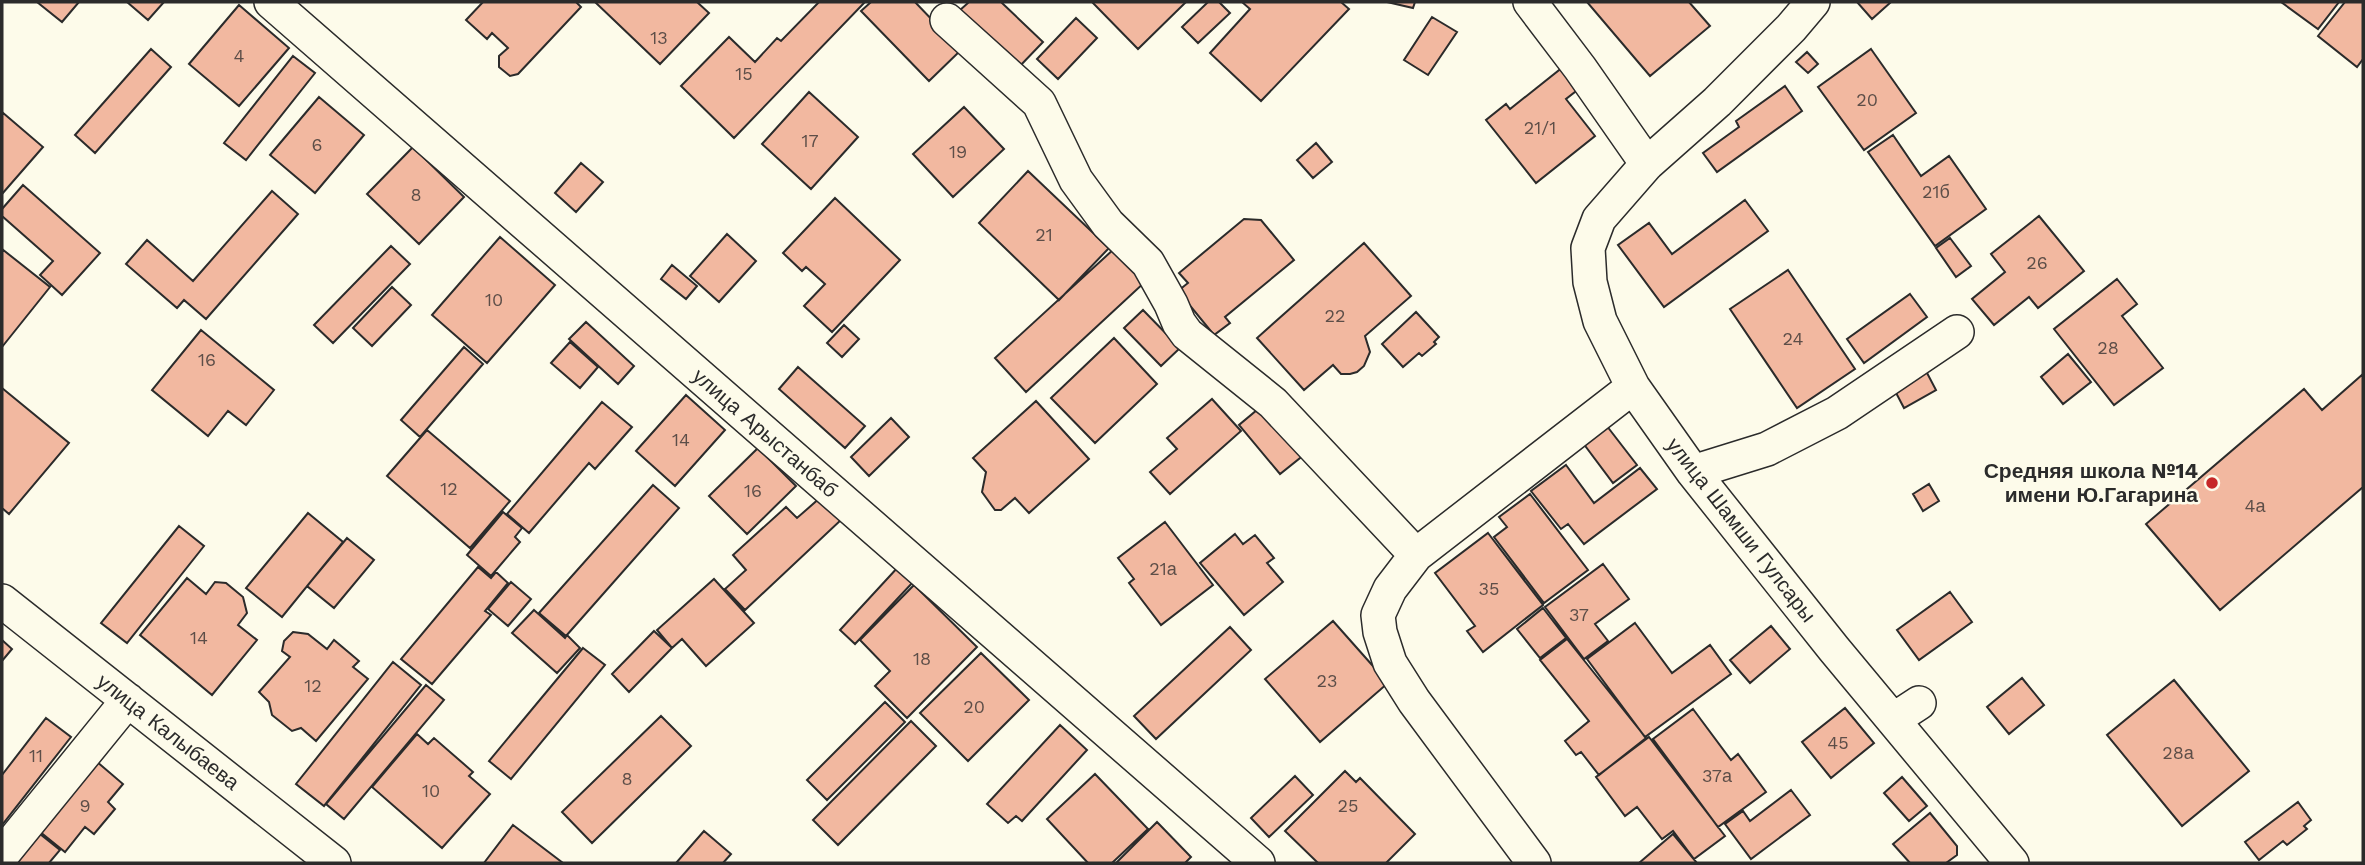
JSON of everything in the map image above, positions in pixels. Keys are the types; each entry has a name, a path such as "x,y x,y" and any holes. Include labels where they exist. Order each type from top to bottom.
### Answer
{"street":[{"name":"улица Арыстанбаб","path":"271,2 1258,863"},
{"name":"улица Шамши Гулсары","path":"1813,2 1791,28 1717,102 1647,164 1599,219 1588,248 1590,282 1600,321 1633,387 1693,472 1906,712 2012,863"},
{"path":"1528,4 1580,68 1647,164"},
{"path":"947,20 1038,103 1076,180 1108,224 1148,263 1171,304 1178,323 1187,334 1273,403 1416,555"},
{"path":"1693,472 1767,449 1837,412 1956,332"},
{"path":"1534,863 1414,701 1390,663 1380,632 1378,615 1390,589 1416,555 1633,387"},
{"name":"улица Калыбаева","path":"2,601 334,863"},
{"path":"2,855 128,699"}],"building":[{"path":"37,2 79,2 62,22"},
{"path":"127,2 164,2 148,20"},
{"path":"483,2 576,2 581,7 518,74 510,76 499,67 499,56 508,48 492,33 487,39 466,20"},
{"path":"595,2 697,2 709,13 660,64"},
{"path":"819,2 865,2 734,138 681,86 729,37 755,62 777,38 781,41"},
{"path":"871,2 915,2 961,50 929,81 861,11"},
{"path":"969,2 1001,2 1043,42 1018,68 959,11"},
{"path":"1092,2 1186,2 1138,49"},
{"path":"1208,2 1219,2 1230,13 1198,43 1182,27"},
{"path":"1242,2 1341,2 1349,9 1261,101 1210,53 1250,9"},
{"path":"1387,2 1415,2 1413,8"},
{"path":"1587,2 1689,2 1710,26 1650,76"},
{"path":"1857,2 1891,2 1872,19"},
{"path":"2281,2 2339,2 2318,29"},
{"path":"2345,2 2363,2 2363,59 2357,67 2318,36"},
{"path":"239,5 289,48 239,106 189,64"},
{"path":"1432,17 1457,32 1428,75 1404,60"},
{"path":"1076,18 1097,38 1058,79 1037,59"},
{"path":"151,49 171,67 95,153 75,135"},
{"path":"1871,49 1916,113 1864,150 1818,87"},
{"path":"1807,52 1818,64 1808,73 1796,62"},
{"path":"293,56 315,73 246,160 224,143"},
{"path":"1563,67 1580,88 1566,99 1595,136 1536,183 1486,120 1506,104 1510,109"},
{"path":"1785,86 1802,111 1717,172 1703,153 1739,127 1736,121"},
{"path":"809,92 858,137 811,189 762,144"},
{"path":"319,97 364,135 315,193 270,155"},
{"path":"964,107 1004,149 953,197 913,154"},
{"path":"2,112 43,147 2,194"},
{"path":"1893,135 1921,176 1949,156 1986,209 1935,246 1868,152"},
{"path":"1316,143 1332,162 1313,178 1297,160"},
{"path":"413,147 464,197 419,244 367,194"},
{"path":"581,163 603,182 576,212 555,193"},
{"path":"1028,171 1109,248 1059,300 979,223"},
{"path":"23,185 100,253 62,295 40,275 53,261 2,216 2,209"},
{"path":"272,191 298,214 206,319 184,300 177,308 126,264 147,240 193,281"},
{"path":"835,198 900,260 832,332 804,306 825,284 806,267 802,271 783,253"},
{"path":"1745,200 1768,231 1664,307 1618,245 1649,223 1672,254"},
{"path":"2039,216 2084,271 2038,308 2029,297 1994,325 1972,299 2005,272 1991,254"},
{"path":"1244,219 1261,220 1294,260 1225,317 1230,323 1214,335 1178,291 1188,283 1179,273"},
{"path":"727,234 756,261 719,302 690,276"},
{"path":"500,237 555,285 487,363 432,315"},
{"path":"1950,238 1971,266 1956,277 1936,248"},
{"path":"1364,243 1411,296 1365,336 1370,352 1364,366 1357,372 1341,374 1333,365 1304,390 1257,338"},
{"path":"391,246 410,264 333,343 314,325"},
{"path":"1115,248 1146,281 1026,392 995,358"},
{"path":"2,249 50,287 2,347"},
{"path":"672,265 697,286 686,299 661,279"},
{"path":"1788,270 1855,369 1797,408 1730,309"},
{"path":"2117,279 2137,304 2122,316 2163,368 2114,405 2054,329"},
{"path":"392,287 411,305 372,346 353,328"},
{"path":"1910,294 1927,317 1864,363 1847,339"},
{"path":"1143,310 1180,348 1161,366 1124,328"},
{"path":"1416,312 1439,337 1434,342 1436,344 1422,356 1419,353 1403,367 1382,344"},
{"path":"586,322 634,366 618,384 569,339"},
{"path":"844,325 859,339 842,357 827,343"},
{"path":"201,330 274,390 246,425 228,411 208,436 152,390"},
{"path":"1114,338 1157,384 1095,443 1051,398"},
{"path":"570,342 598,367 580,388 551,363"},
{"path":"464,347 483,364 420,437 401,420"},
{"path":"2068,354 2091,382 2063,404 2041,377"},
{"path":"798,367 865,426 845,448 779,389"},
{"path":"1926,371 1936,390 1904,408 1894,389"},
{"path":"2363,374 2363,487 2220,610 2146,524 2304,389 2322,410"},
{"path":"2,388 69,443 9,514 2,508"},
{"path":"686,395 725,430 675,486 636,451"},
{"path":"1212,399 1241,431 1170,494 1150,472 1177,449 1167,438"},
{"path":"1036,401 1089,459 1029,513 1015,498 1001,510 995,510 982,492 986,472 973,458"},
{"path":"602,402 632,427 595,469 589,463 529,533 507,514"},
{"path":"1263,405 1305,454 1280,474 1239,425"},
{"path":"891,418 909,437 869,476 851,457"},
{"path":"1603,421 1637,465 1613,483 1580,439"},
{"path":"427,430 510,501 470,548 387,476"},
{"path":"758,448 796,486 747,534 709,496"},
{"path":"1566,465 1594,503 1640,468 1657,489 1584,544 1568,524 1561,529 1531,491"},
{"path":"1929,484 1939,501 1923,511 1913,494"},
{"path":"653,485 679,508 566,636 539,613"},
{"path":"1530,494 1588,570 1544,603 1494,537 1507,527 1499,517"},
{"path":"821,497 842,519 745,610 725,589 746,570 733,555 786,507 797,518"},
{"path":"503,512 522,528 515,537 520,542 491,576 467,555"},
{"path":"308,513 343,542 282,617 246,588"},
{"path":"1165,522 1213,585 1161,625 1129,583 1134,579 1118,558"},
{"path":"179,526 204,546 127,643 101,623"},
{"path":"1488,533 1543,605 1483,652 1467,631 1475,626 1435,573"},
{"path":"1235,534 1243,544 1255,535 1274,558 1267,563 1283,582 1244,615 1200,563"},
{"path":"347,538 374,560 334,608 307,586"},
{"path":"1603,564 1629,599 1595,624 1608,641 1584,659 1545,607"},
{"path":"899,566 914,581 855,644 840,630"},
{"path":"478,567 491,578 496,572 508,583 485,611 491,615 432,684 401,659"},
{"path":"187,578 206,594 215,582 226,583 243,597 247,613 238,625 257,640 212,695 140,635"},
{"path":"714,579 754,623 706,666 682,639 672,648 657,630"},
{"path":"511,582 531,599 508,626 488,609"},
{"path":"914,585 977,647 907,718 875,686 890,671 860,640"},
{"path":"1950,592 1972,622 1919,660 1897,630"},
{"path":"1543,608 1566,638 1540,658 1517,629"},
{"path":"534,610 580,648 557,673 512,633"},
{"path":"1333,621 1388,683 1320,742 1265,679"},
{"path":"1635,623 1672,673 1710,645 1731,674 1645,737 1587,659"},
{"path":"1771,626 1790,649 1750,683 1730,660"},
{"path":"1230,627 1251,650 1156,739 1134,716"},
{"path":"654,631 672,648 629,692 612,674"},
{"path":"293,632 308,634 327,649 334,640 359,661 353,667 368,679 316,741 301,728 292,731 272,715 269,702 259,692 290,657 282,651 284,641"},
{"path":"1567,639 1646,738 1599,775 1581,752 1576,755 1565,741 1589,721 1540,660"},
{"path":"2,640 12,649 2,661"},
{"path":"583,648 605,665 511,779 489,761"},
{"path":"981,653 1029,700 968,761 920,713"},
{"path":"393,662 421,685 324,806 296,784"},
{"path":"2022,678 2044,705 2009,734 1987,707"},
{"path":"2174,680 2249,771 2182,826 2107,735"},
{"path":"426,685 444,700 344,819 326,804"},
{"path":"885,702 905,722 827,800 807,780"},
{"path":"1845,708 1874,743 1831,778 1802,742"},
{"path":"1693,709 1731,760 1738,754 1766,792 1718,827 1653,739"},
{"path":"661,716 691,746 592,843 562,812"},
{"path":"46,718 71,737 2,825 2,775"},
{"path":"911,721 936,746 838,845 813,820"},
{"path":"1060,725 1087,750 1022,821 1016,816 1008,823 987,804"},
{"path":"417,734 428,744 434,738 473,772 469,776 490,794 442,848 372,787"},
{"path":"1649,737 1725,836 1694,859 1673,831 1662,839 1637,807 1625,816 1596,777"},
{"path":"96,761 123,784 108,802 115,809 94,834 85,827 65,852 39,831"},
{"path":"1345,771 1356,782 1360,778 1415,834 1386,863 1318,863 1285,831"},
{"path":"1095,774 1148,829 1112,863 1088,863 1047,819"},
{"path":"1295,776 1313,795 1269,837 1251,818"},
{"path":"1902,777 1927,806 1909,821 1884,793"},
{"path":"1791,790 1810,815 1751,859 1725,824 1743,811 1750,821"},
{"path":"2298,802 2311,820 2304,826 2307,829 2287,845 2283,841 2259,860 2245,842"},
{"path":"1930,813 1957,846 1957,855 1946,863 1910,863 1893,844"},
{"path":"1157,822 1191,857 1185,863 1116,863"},
{"path":"513,825 563,863 484,863"},
{"path":"704,831 731,854 723,863 676,863"},
{"path":"40,834 60,850 49,863 17,863"},
{"path":"1673,834 1697,863 1639,863"}],"place":[{"name":"Средняя школа №14 имени Ю.Гагарина","path":"2212,483"}]}
